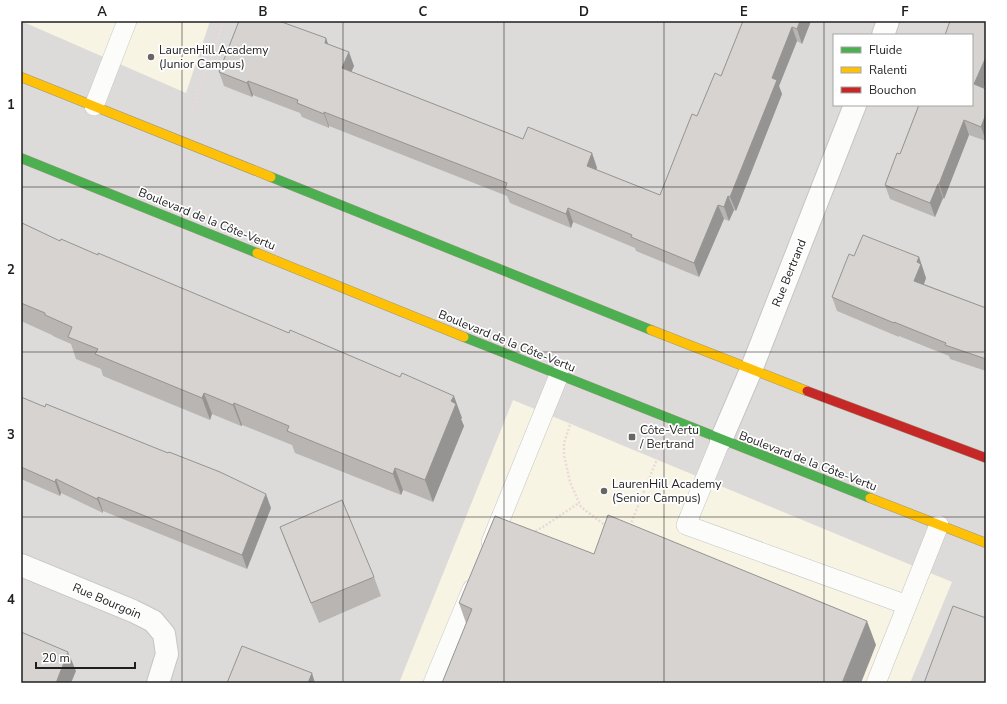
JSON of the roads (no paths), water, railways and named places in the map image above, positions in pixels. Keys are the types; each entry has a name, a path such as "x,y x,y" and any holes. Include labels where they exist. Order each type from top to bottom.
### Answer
{"main road":[{"path":"21,77 751,370 986,458"},
{"name":"Boulevard de la Côte-Vertu","path":"21,158 721,440 986,543"}],"street":[{"path":"883,34 888,21"},
{"name":"Rue Bertrand","path":"721,440 751,370 855,106"},
{"name":"Rue Bourgoin","path":"21,565 133,611 153,621 164,634 167,654 158,683"}],"lane":[{"path":"94,106 127,21"},
{"path":"433,683 559,375"},
{"path":"721,440 686,525 907,605"},
{"path":"876,683 940,525"}],"place":[{"name":"LaurenHill Academy (Junior Campus)","path":"151,57"},
{"name":"Côte-Vertu / Bertrand","path":"632,437"},
{"name":"LaurenHill Academy (Senior Campus)","path":"604,491"}]}
